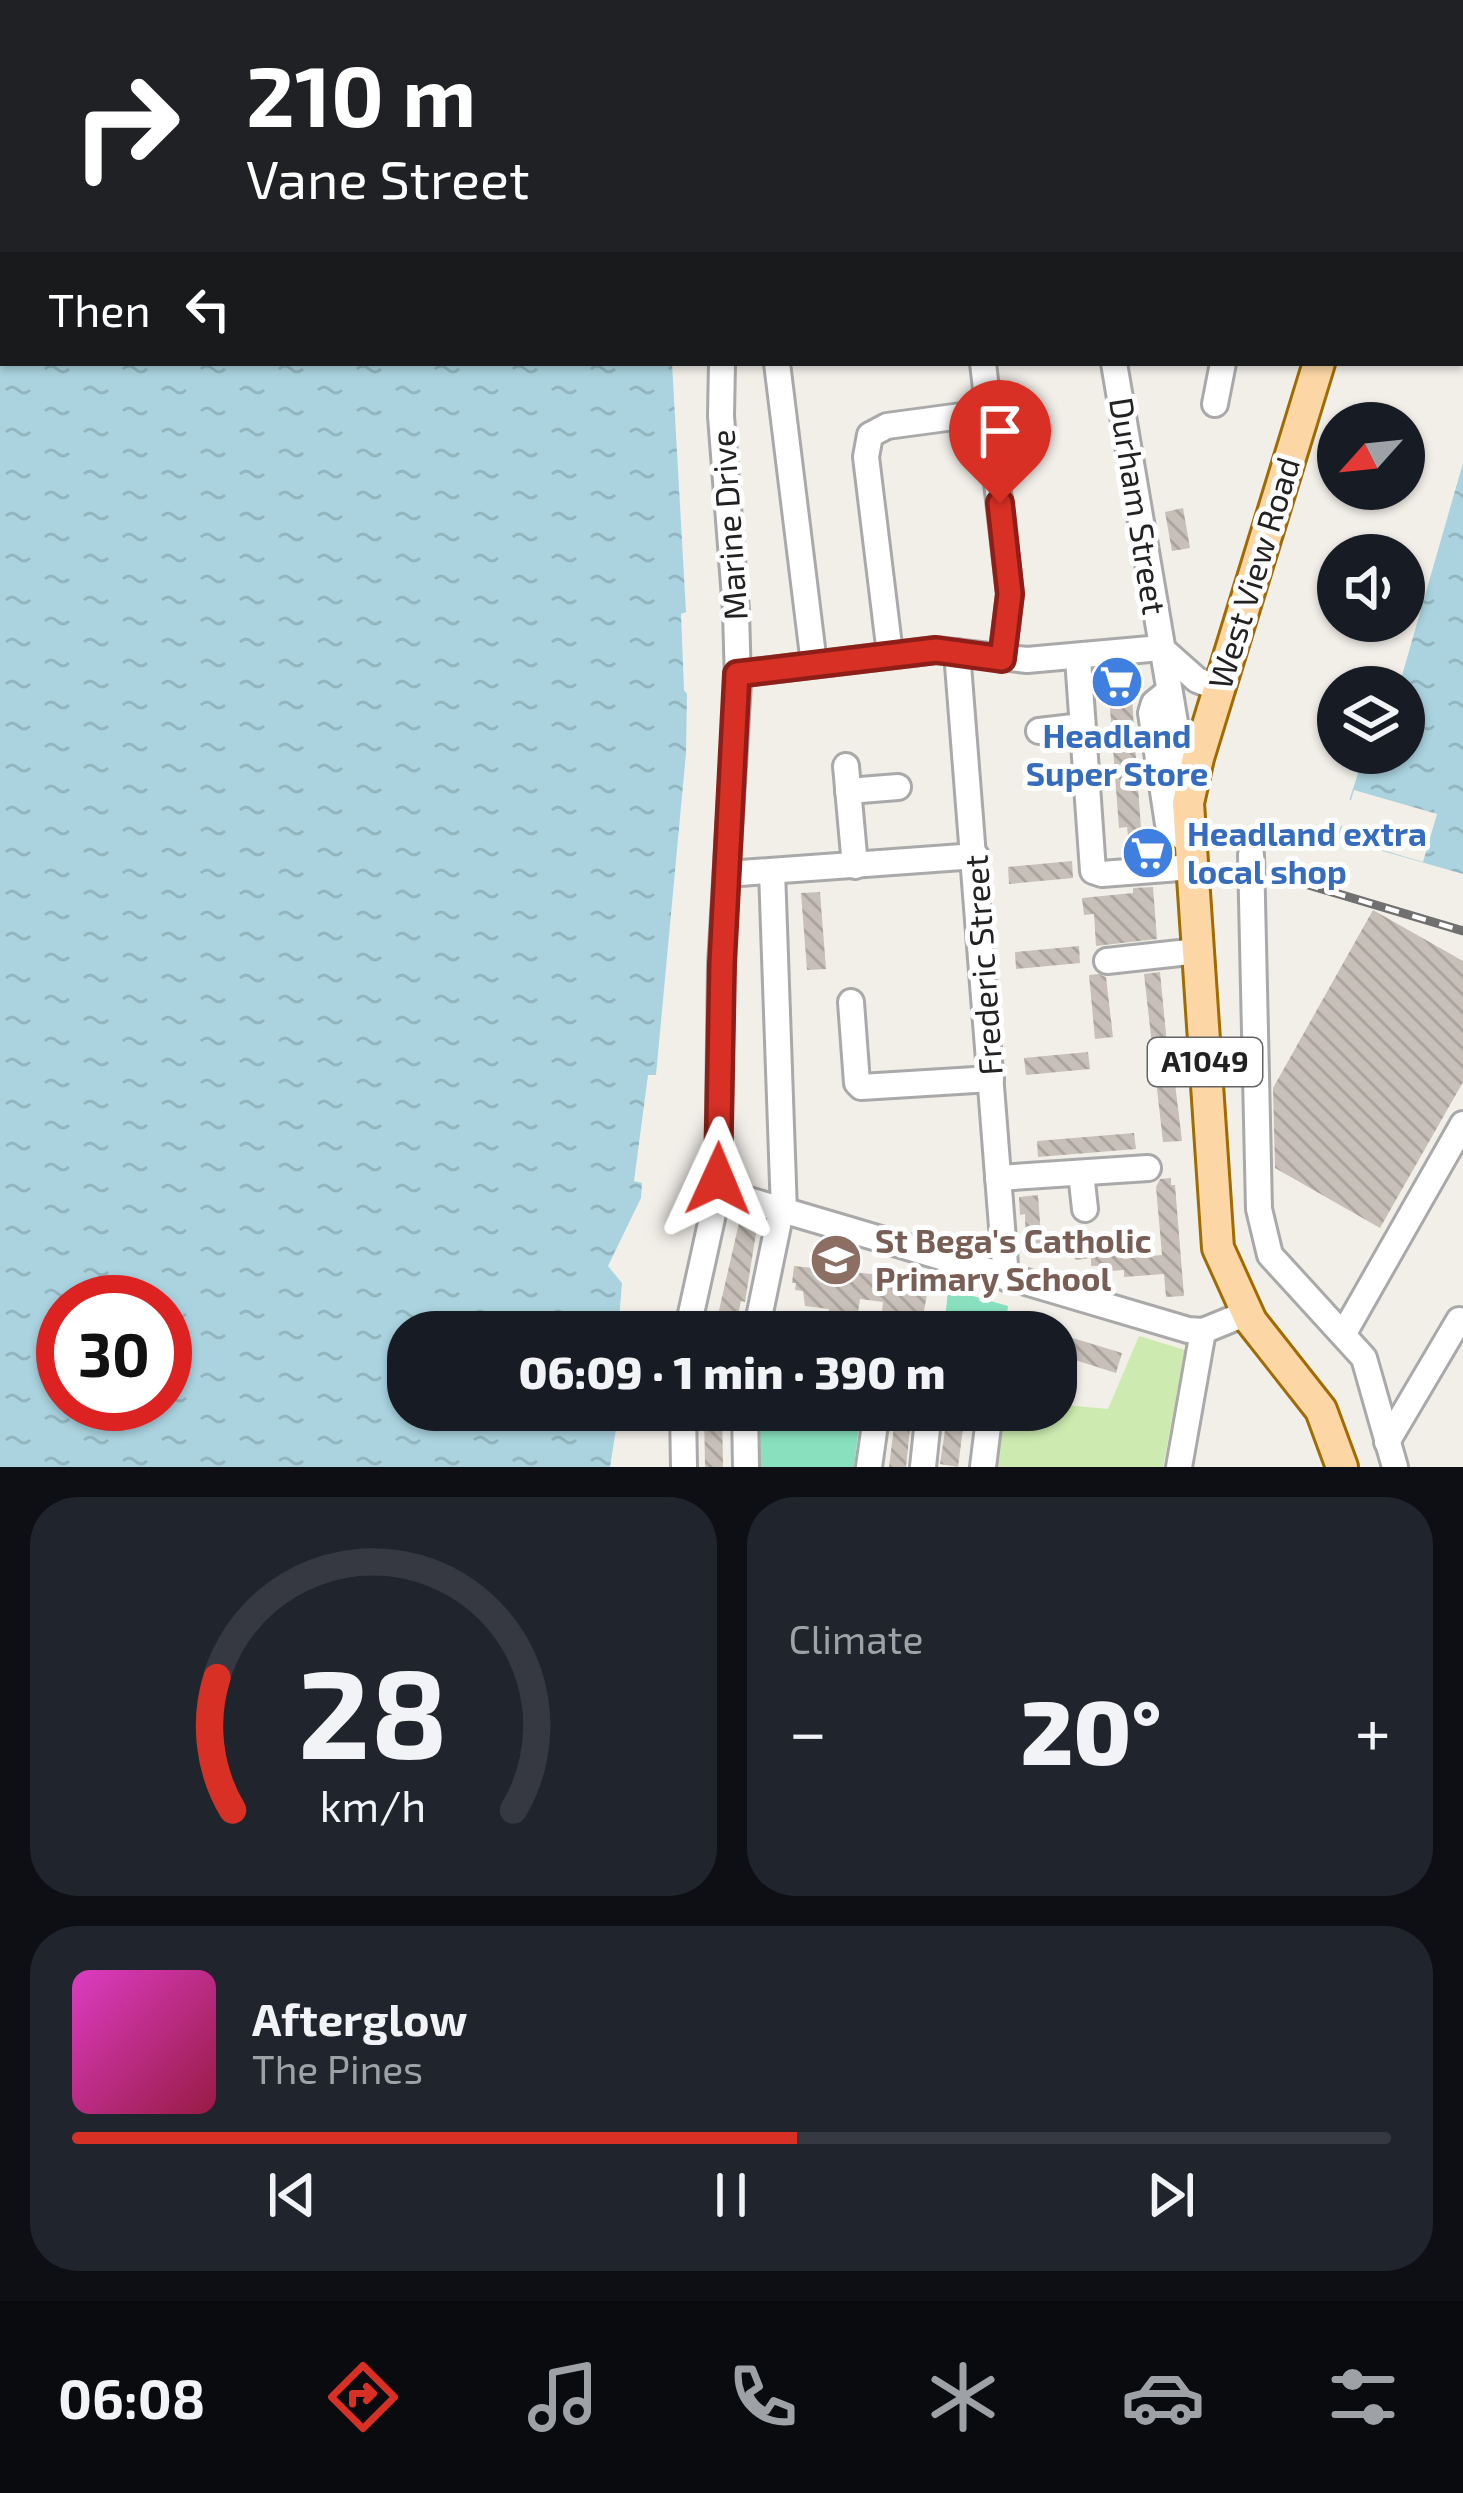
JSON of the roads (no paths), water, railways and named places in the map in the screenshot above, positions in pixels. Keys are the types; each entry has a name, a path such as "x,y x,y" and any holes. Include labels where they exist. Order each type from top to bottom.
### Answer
{"main road":[{"name":"West View Road","path":"1318,366 1218,688 1188,803 1218,1248 1247,1313 1321,1410 1342,1467"}],"street":[{"name":"Marine Drive","path":"692,1311 718,1191 718,1077 737,674 722,366"},
{"path":"777,366 814,664"},
{"path":"983,366 1010,594 1002,659"},
{"name":"Durham Street","path":"1114,366 1188,803"},
{"path":"1215,404 1222,366"},
{"path":"890,654 866,457 870,435 887,427 991,412"},
{"path":"737,674 890,654 1078,658 1161,648"},
{"name":"Durham Street","path":"1161,648 1197,680 1218,688"},
{"name":"Frederic Street","path":"957,652 1006,1278"},
{"path":"1078,658 1093,871 1102,874 1192,856 1168,824 1151,713 1154,703 1169,691"},
{"path":"1039,731 1082,726"},
{"path":"855,866 847,778 898,787"},
{"path":"1251,855 1259,1209 1270,1255 1364,1358 1391,1455"},
{"path":"728,874 976,856"},
{"path":"761,1311 783,1211 772,871"},
{"path":"1107,961 1198,951"},
{"path":"851,1002 861,1088 991,1079"},
{"path":"1344,1333 1463,1124"},
{"path":"998,1178 1148,1168"},
{"path":"1081,1173 1085,1209"},
{"path":"718,1191 1006,1278 1203,1331 1247,1313"},
{"path":"1391,1455 1459,1320 1463,1323"},
{"path":"1179,1467 1203,1331"},
{"path":"683,1431 684,1467"},
{"path":"745,1431 746,1467"},
{"path":"869,1467 874,1431"},
{"path":"923,1467 927,1431"},
{"path":"983,1467 987,1431"}],"water":[{"path":"0,366 672,366 686,612 681,614 686,753 656,1075 648,1075 634,1181 642,1183 641,1198 608,1266 622,1283 620,1311 387,1311 387,1431 616,1431 610,1467 0,1467"},
{"path":"1463,463 1463,874 1337,838 1358,774 1425,774 1425,666 1405,666 1412,642 1425,642 1425,595"}],"railway":[{"path":"1305,884 1463,931"}],"place":[{"name":"Headland Super Store","path":"1117,682"},
{"name":"Headland extra local shop","path":"1148,853"},
{"name":"St Bega's Catholic Primary School","path":"836,1260"}]}
